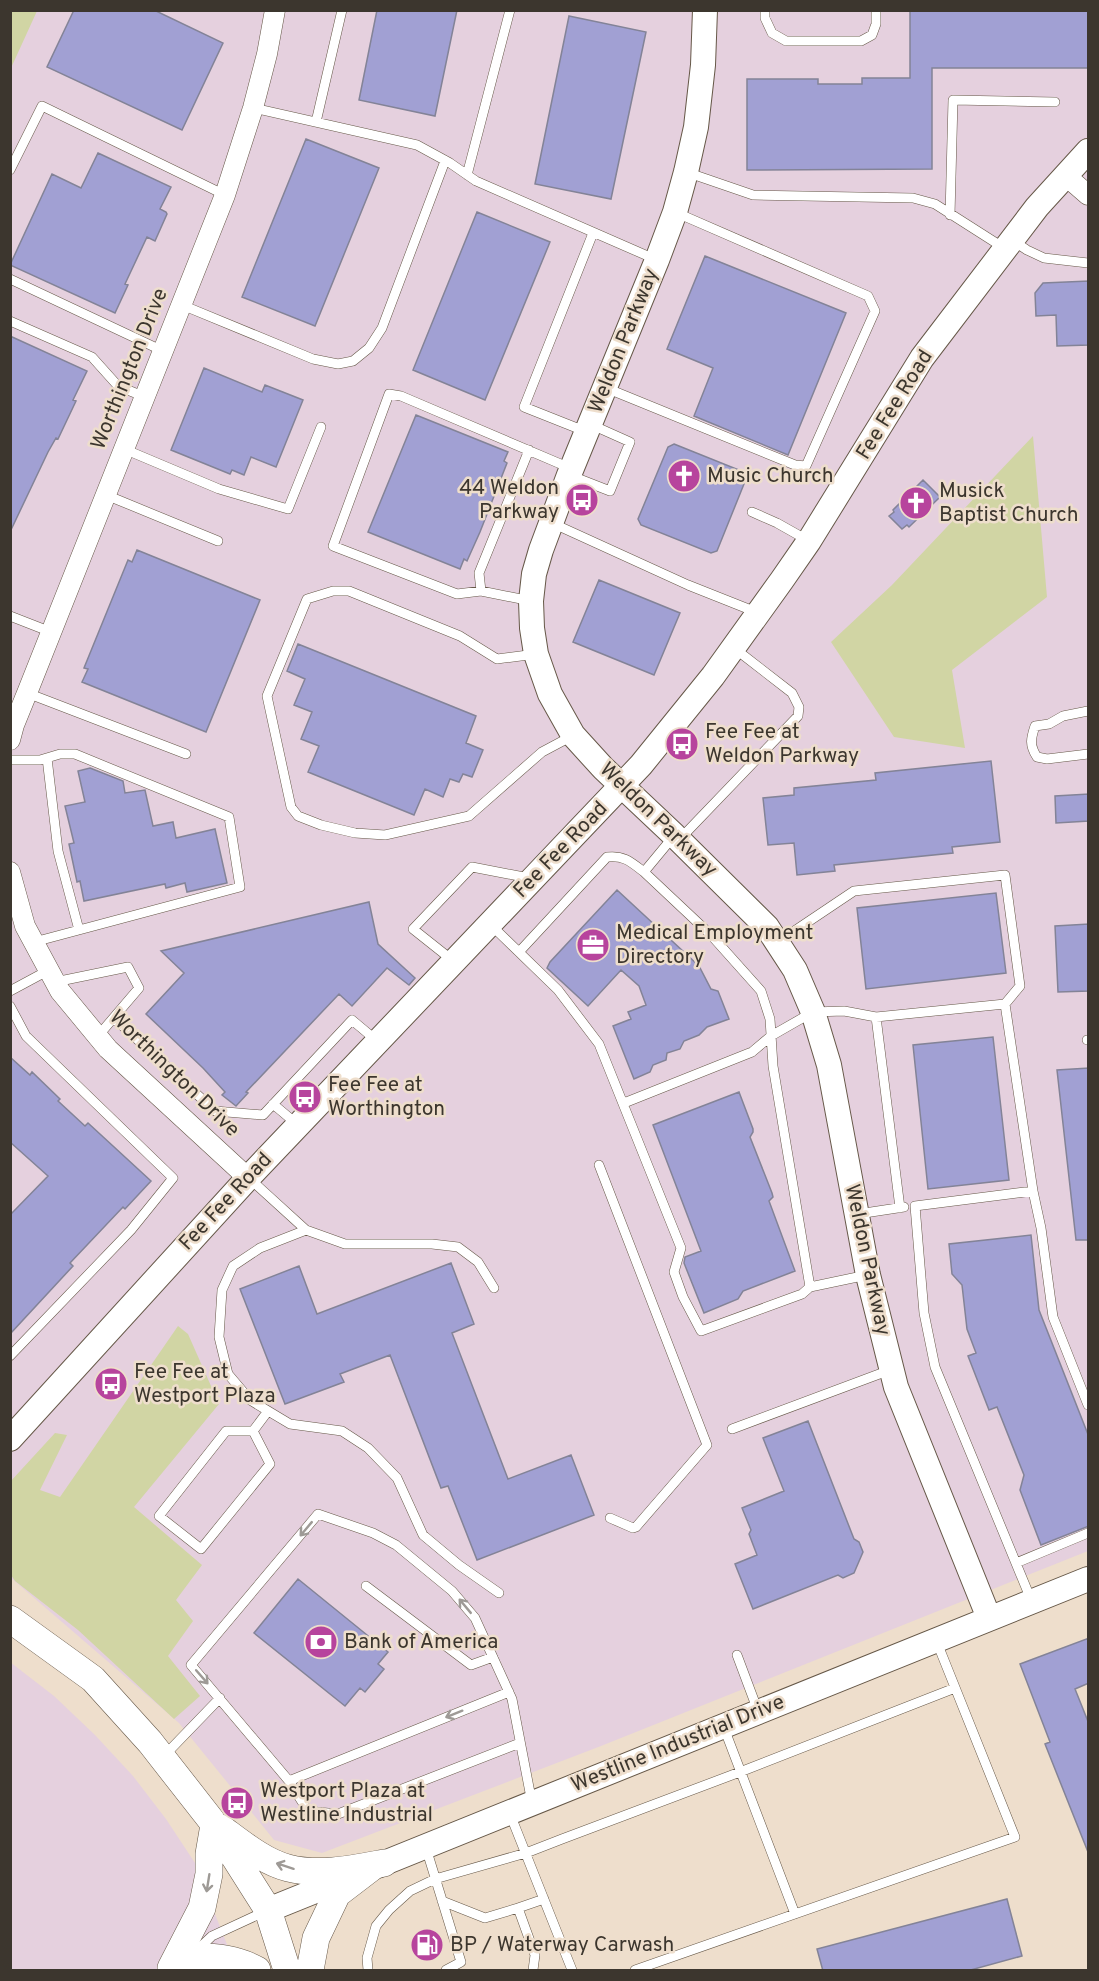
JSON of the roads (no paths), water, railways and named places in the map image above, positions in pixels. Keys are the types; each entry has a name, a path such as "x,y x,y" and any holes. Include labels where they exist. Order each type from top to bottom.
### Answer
{"main road":[{"path":"16,1619 93,1679 162,1758 213,1822 267,1910 287,1971"},
{"path":"213,1822 238,1841 286,1868 343,1871 378,1866"},
{"path":"176,1965 202,1908 210,1874 213,1822"},
{"path":"310,1971 316,1938 337,1894 378,1866"},
{"path":"176,1965 221,1958 237,1961 257,1971"}],"street":[{"name":"Worthington Drive","path":"10,740 14,724 225,195 253,108 267,54 275,10"},
{"name":"Weldon Parkway","path":"705,10 703,65 696,127 686,172 675,212 657,260 550,523 534,574 531,601 536,654 550,694 573,735 622,787 677,837 768,927 795,970 813,1012 829,1065 868,1275 896,1387 989,1618"},
{"name":"Fee Fee Road","path":"13,1430 298,1125 622,787 648,757 735,648 809,541 922,358 1008,244 1065,175 1089,151"},
{"path":"1065,175 1089,195"},
{"name":"Worthington Drive","path":"10,872 25,926 60,991 108,1049 248,1178"},
{"name":"Westline Industrial Drive","path":"267,1910 989,1618 1089,1580"}],"lane":[{"path":"316,122 342,10"},
{"path":"467,175 510,10"},
{"path":"765,10 765,18 772,33 786,42 861,42 872,35 876,24 876,10"},
{"path":"950,214 953,100 1055,102"},
{"path":"10,170 42,106 225,195"},
{"path":"253,108 417,145 476,181 657,260"},
{"path":"182,305 313,359 338,364 353,361 369,348 382,328 445,160"},
{"path":"686,172 753,195 913,198 934,204 1008,244 1044,258 1089,263"},
{"path":"604,388 795,465 806,466 875,311 868,296 675,212"},
{"path":"531,601 481,591 457,594 333,546 390,394 401,396 529,450 610,491 630,442 524,407 593,233"},
{"path":"10,279 163,351"},
{"path":"10,321 92,357 118,387 145,397"},
{"path":"124,449 219,489 288,509 321,428"},
{"path":"481,591 479,573 529,450"},
{"path":"106,495 218,541"},
{"path":"752,512 809,541"},
{"path":"550,523 567,528 688,585 758,613"},
{"path":"536,654 497,660 460,636 349,591 333,591 307,598 267,696 291,807 298,816 321,825 365,834 385,835 469,816 542,752 573,735"},
{"path":"10,616 51,632"},
{"path":"644,872 798,716 799,707 792,693 735,648"},
{"path":"27,693 186,754"},
{"path":"1089,711 1063,716 1049,724 1035,726 1030,739 1032,750 1037,757 1047,759 1089,754"},
{"path":"10,760 40,760 60,754 75,754 229,817 240,887 34,942"},
{"path":"47,758 58,851 79,930"},
{"path":"519,952 607,857 618,856 632,862 711,934 761,992 770,1019 773,1066 810,1287"},
{"path":"454,962 413,929 465,874 472,867 534,878"},
{"path":"624,1103 752,1052 771,1036 813,1012 844,1011 876,1017 1005,1004 1020,986 1005,875 854,891 777,942"},
{"path":"490,924 558,990 599,1044 681,1248 674,1272 683,1297 701,1331 802,1294 810,1287 868,1275"},
{"path":"10,991 52,976 128,967 139,988 98,1036"},
{"path":"1005,1004 1053,1317 1089,1406"},
{"path":"10,1006 26,1036 173,1178 131,1230 10,1356"},
{"path":"876,1017 900,1208"},
{"path":"114,1018 215,1111 263,1114 352,1020 378,1041"},
{"path":"273,1104 298,1125"},
{"path":"599,1165 707,1445 636,1527 633,1528 610,1518"},
{"path":"248,1178 306,1230 345,1244 432,1244 458,1247 478,1262 494,1288"},
{"path":"856,1214 1033,1191"},
{"path":"915,1206 924,1313 935,1367 1032,1602"},
{"path":"306,1230 260,1248 233,1266 222,1290 219,1337 228,1374 250,1400 290,1424 342,1431 368,1448 398,1478 423,1534 459,1565 499,1593"},
{"path":"732,1429 892,1370"},
{"path":"253,1431 268,1411"},
{"path":"226,1431 253,1431 270,1464 201,1549 159,1516 226,1431"},
{"path":"520,1743 338,1814 309,1811 289,1781 191,1665 318,1514 373,1533 406,1552 452,1591 475,1618 512,1699 532,1803"},
{"path":"1016,1563 1089,1533"},
{"path":"366,1586 471,1665 493,1657"},
{"path":"634,1971 1015,1837 936,1640"},
{"path":"736,1655 758,1711"},
{"path":"368,1971 367,1958 376,1926 389,1910 410,1891 435,1879 526,1852 955,1688"},
{"path":"289,1781 508,1692"},
{"path":"162,1758 220,1698"},
{"path":"723,1726 795,1914"},
{"path":"509,1812 572,1971"},
{"path":"425,1846 461,1962 446,1971"},
{"path":"442,1901 485,1918 544,1899"},
{"path":"518,1908 535,1955 533,1971"},
{"path":"176,1965 212,1936 267,1910"}],"place":[{"name":"Music Church","path":"684,476"},
{"name":"44 Weldon Parkway","path":"582,500"},
{"name":"Musick Baptist Church","path":"916,503"},
{"name":"Fee Fee at Weldon Parkway","path":"682,744"},
{"name":"Medical Employment Directory","path":"593,945"},
{"name":"Fee Fee at Worthington","path":"305,1097"},
{"name":"Fee Fee at Westport Plaza","path":"111,1384"},
{"name":"Bank of America","path":"321,1642"},
{"name":"Westport Plaza at Westline Industrial","path":"237,1803"},
{"name":"BP / Waterway Carwash","path":"427,1945"}]}
